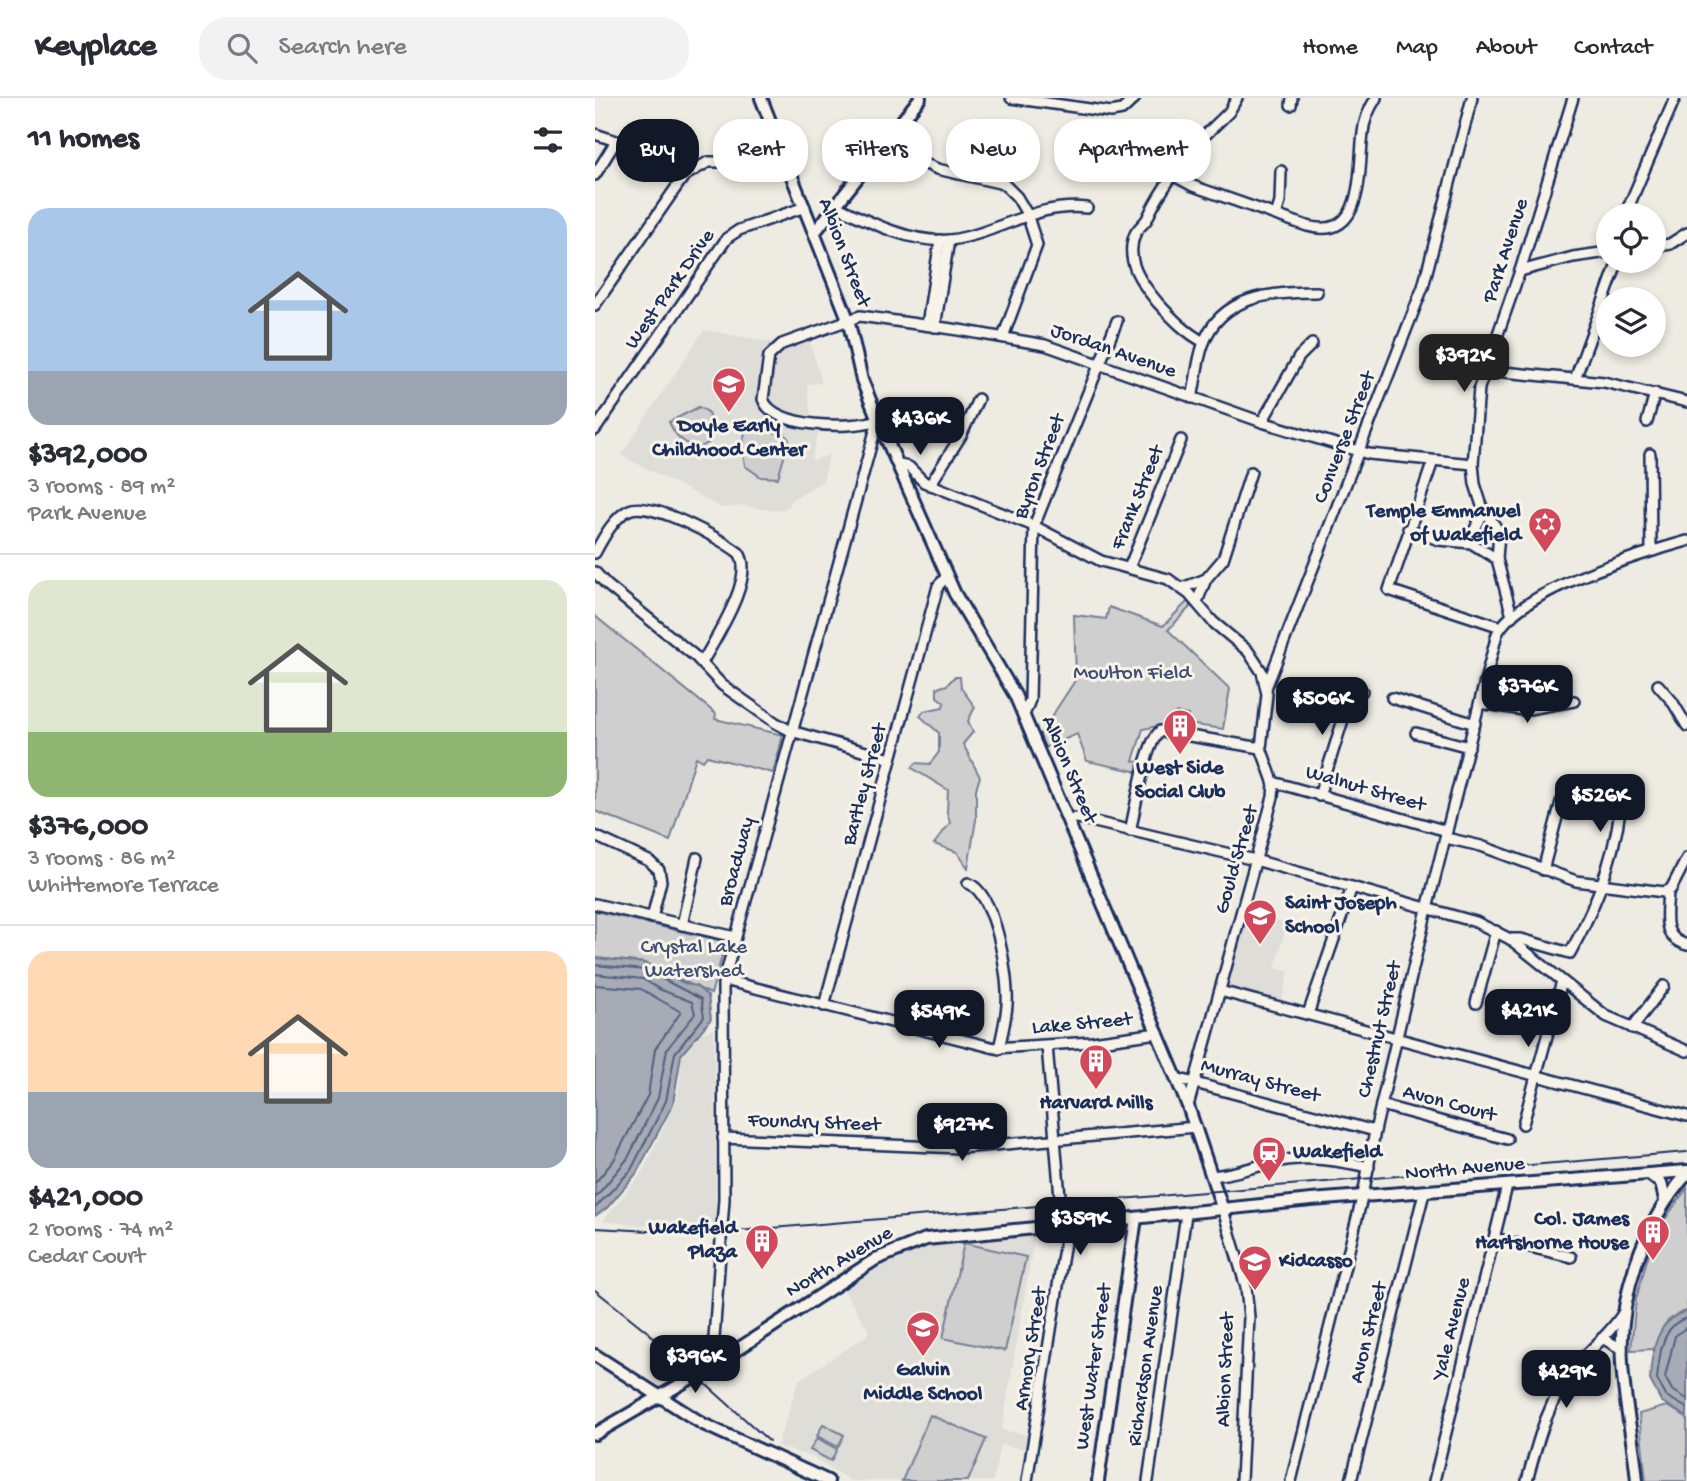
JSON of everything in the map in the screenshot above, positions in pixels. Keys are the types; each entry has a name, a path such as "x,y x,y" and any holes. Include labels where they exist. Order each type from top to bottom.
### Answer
{"main road":[{"name":"Albion Street","path":"761,98 770,119"},
{"path":"904,119 920,98"},
{"name":"Albion Street","path":"795,182 848,319 862,380 878,420 963,609 1006,676 1024,715 1177,1078 1223,1210"},
{"path":"815,232 855,182"},
{"path":"1637,1481 1622,1349 1626,1309 1649,1228 1665,1200 1687,1172"},
{"name":"North Avenue","path":"595,1434 712,1366 876,1259 912,1243 949,1235 1068,1223 1687,1172"},
{"path":"1649,1174 1661,1183 1665,1200"},
{"name":"West Water Street","path":"1098,1481 1136,1217"},
{"path":"595,1355 716,1431 828,1481"}],"street":[{"path":"1011,98 1107,111 1122,110 1135,98"},
{"path":"1211,129 1229,112 1237,98"},
{"path":"1185,182 1319,229 1332,226 1347,217 1357,198 1364,126 1376,98"},
{"name":"Converse Street","path":"1266,688 1423,287 1472,98"},
{"name":"Park Avenue","path":"1511,616 1497,559 1499,531 1477,492 1473,464 1483,370 1520,271 1573,98"},
{"path":"1630,203 1675,98"},
{"path":"595,134 616,141 595,175"},
{"path":"932,167 1004,184 1017,197 1027,214 1037,245 1003,337"},
{"path":"1276,215 1280,202 1281,171"},
{"path":"595,305 680,182"},
{"path":"1168,182 1151,205 1148,219 1137,230 1131,255 1142,282 1159,303 1179,324 1204,342"},
{"path":"836,206 887,228 945,240 1027,214 1058,208 1087,208"},
{"name":"West Park Drive","path":"595,430 727,238 739,230 805,207"},
{"path":"1666,245 1687,233"},
{"path":"931,326 945,240"},
{"path":"1520,271 1573,257 1596,254"},
{"path":"1575,379 1614,273"},
{"path":"1192,398 1204,342 1219,320 1243,302 1272,293 1317,292"},
{"name":"Jordan Avenue","path":"848,319 862,316 1045,345 1262,422 1360,452 1473,464"},
{"path":"848,319 837,326 782,344 769,356 763,399 766,406 787,419 817,424 869,424 878,420"},
{"name":"Byron Street","path":"1024,715 1030,700 1034,526 1117,321"},
{"path":"1262,422 1299,357 1312,344"},
{"path":"1483,370 1575,379 1655,393 1687,402"},
{"path":"1647,422 1655,393"},
{"path":"910,492 927,484 962,434 978,399"},
{"name":"Broadway","path":"712,1366 724,1199 721,1012 724,980 878,420"},
{"name":"Frank Street","path":"1129,568 1181,440"},
{"path":"1650,454 1651,551"},
{"path":"1433,461 1388,584 1389,591 1501,627"},
{"name":"Gould Street","path":"899,465 909,467 927,484 1034,526 1096,558 1162,577 1182,588 1253,656 1266,688 1261,748 1273,782 1271,805 1197,1082 1188,1106"},
{"path":"1196,602 1206,579 1223,559 1251,471"},
{"path":"595,553 624,514 642,507 660,512 739,552 745,563 743,580 702,663"},
{"path":"1468,542 1485,510"},
{"path":"1408,529 1440,540 1468,542 1497,559"},
{"name":"Chestnut Street","path":"1291,1481 1369,1167 1374,1131 1427,909 1501,627 1511,616 1592,570 1687,541"},
{"path":"595,572 607,586 702,663 726,688 791,731 891,759"},
{"name":"Bartley Street","path":"824,1006 939,584 947,576"},
{"path":"1182,588 1206,579"},
{"path":"1253,656 1276,666"},
{"path":"1658,685 1672,701 1687,726"},
{"path":"1319,796 1353,688"},
{"path":"1392,698 1475,724"},
{"path":"1480,703 1515,710 1574,701"},
{"path":"1131,831 1155,736 1160,731 1261,748"},
{"path":"1416,733 1469,747"},
{"name":"Walnut Street","path":"1273,782 1447,834 1576,881 1668,891"},
{"path":"1510,939 1521,939 1569,954 1604,885 1621,812 1622,788"},
{"path":"1543,870 1562,802"},
{"path":"1067,820 1076,818 1255,860 1496,931 1510,939 1606,1016 1687,1051"},
{"path":"595,836 652,862 659,870 662,877 652,918"},
{"path":"682,925 697,858"},
{"path":"1687,858 1668,891 1668,934 1676,942 1687,944"},
{"path":"968,883 980,890 985,897 997,930 1007,1001 999,1049"},
{"path":"1308,1014 1352,887"},
{"path":"595,904 735,937"},
{"path":"1476,1003 1496,931"},
{"name":"Lake Street","path":"724,980 999,1049 1145,1038 1158,1033"},
{"path":"1523,1124 1562,981"},
{"path":"1632,1028 1664,986"},
{"path":"1220,991 1687,1116"},
{"path":"1047,1046 1060,1197"},
{"name":"Murray Street","path":"1177,1078 1374,1131"},
{"name":"Avon Court","path":"1381,1105 1507,1139"},
{"name":"Foundry Street","path":"723,1138 960,1148 1196,1127"},
{"path":"1213,1176 1241,1173 1265,1164 1298,1159 1330,1160 1369,1167"},
{"name":"Yale Avenue","path":"1434,1481 1507,1186"},
{"name":"Avon Street","path":"1351,1481 1424,1193"},
{"name":"Albion Street","path":"1223,1210 1246,1287 1249,1317 1241,1481"},
{"name":"Richardson Avenue","path":"1148,1481 1186,1213"},
{"name":"Armory Street","path":"1027,1481 1068,1223"},
{"path":"1494,1238 1571,1257"},
{"path":"1527,1481 1539,1434 1551,1406 1573,1370 1626,1309"},
{"path":"1602,1338 1622,1349"}],"shaded area":[{"name":"Doyle Early Childhood Center","path":"838,319 842,330 810,341 822,383 807,384 811,418 865,416 865,428 819,430 811,461 829,455 823,481 791,500 789,507 776,511 742,506 722,508 621,455 704,330 772,342"},
{"name":"Saint Joseph School","path":"1246,913 1287,924 1275,968 1289,972 1281,1003 1228,986"},
{"path":"714,1029 716,1228 673,1229 603,1221 643,1171 678,1098 682,1057 701,1033"},
{"name":"Galvin Middle School","path":"1035,1234 1002,1430 1029,1435 1027,1449 1000,1445 993,1481 851,1481 812,1457 777,1446 799,1380 866,1336 869,1331 843,1289 872,1270 919,1249 959,1241"}],"green space":[{"path":"699,407 708,412 711,424 708,443 699,448 680,439 669,422"},
{"path":"746,428 785,434 789,440 778,478 761,477 745,466 742,446"},
{"name":"Moulton Field","path":"1188,601 1192,605 1168,630 1230,689 1223,729 1187,724 1188,715 1176,713 1171,723 1143,729 1133,761 1141,763 1139,772 1087,761 1077,734 1044,748 1039,736 1076,679 1074,615 1106,619 1109,607 1163,626"},
{"path":"595,616 716,714 715,719 783,735 773,773 707,756 703,761 696,757 670,841 595,811"},
{"path":"954,677 960,677 961,688 975,707 968,721 973,732 963,744 980,777 976,789 976,820 968,868 957,852 934,844 950,823 947,812 948,790 912,768 916,763 930,764 939,752 939,733 920,716 924,711 943,707 944,702 937,697 937,688 947,685"},
{"name":"Crystal Lake Watershed","path":"595,911 726,942 711,994 645,963 595,958"},
{"path":"1687,1188 1687,1311 1674,1316 1665,1324 1655,1349 1631,1350 1636,1299 1654,1235"},
{"path":"964,1243 1026,1257 1005,1351 943,1338"},
{"path":"1667,1406 1687,1417 1687,1481 1646,1481 1639,1414"},
{"path":"930,1415 986,1439 968,1481 902,1481"},
{"path":"823,1424 844,1435 838,1447 817,1436"},
{"path":"817,1438 837,1449 831,1461 810,1450"}],"water":[{"path":"595,958 645,963 686,984 696,986 708,996 711,1019 681,1055 673,1104 636,1174 607,1208 595,1216"},
{"path":"1687,1311 1687,1417 1661,1401 1650,1380 1654,1348 1662,1329 1677,1315"}],"railway":[{"path":"595,1228 670,1232 749,1230 1687,1152"},
{"path":"595,1290 649,1333 769,1441"}],"place":[{"name":"Doyle Early Childhood Center","path":"729,414"},
{"name":"Temple Emmanuel of Wakefield","path":"1545,554"},
{"name":"West Side Social Club","path":"1180,756"},
{"name":"Saint Joseph School","path":"1260,946"},
{"name":"Harvard Mills","path":"1096,1091"},
{"name":"Wakefield","path":"1269,1183"},
{"name":"Col. James Hartshorne House","path":"1653,1262"},
{"name":"Wakefield Plaza","path":"762,1271"},
{"name":"Kidcasso","path":"1255,1292"},
{"name":"Galvin Middle School","path":"923,1358"}]}
